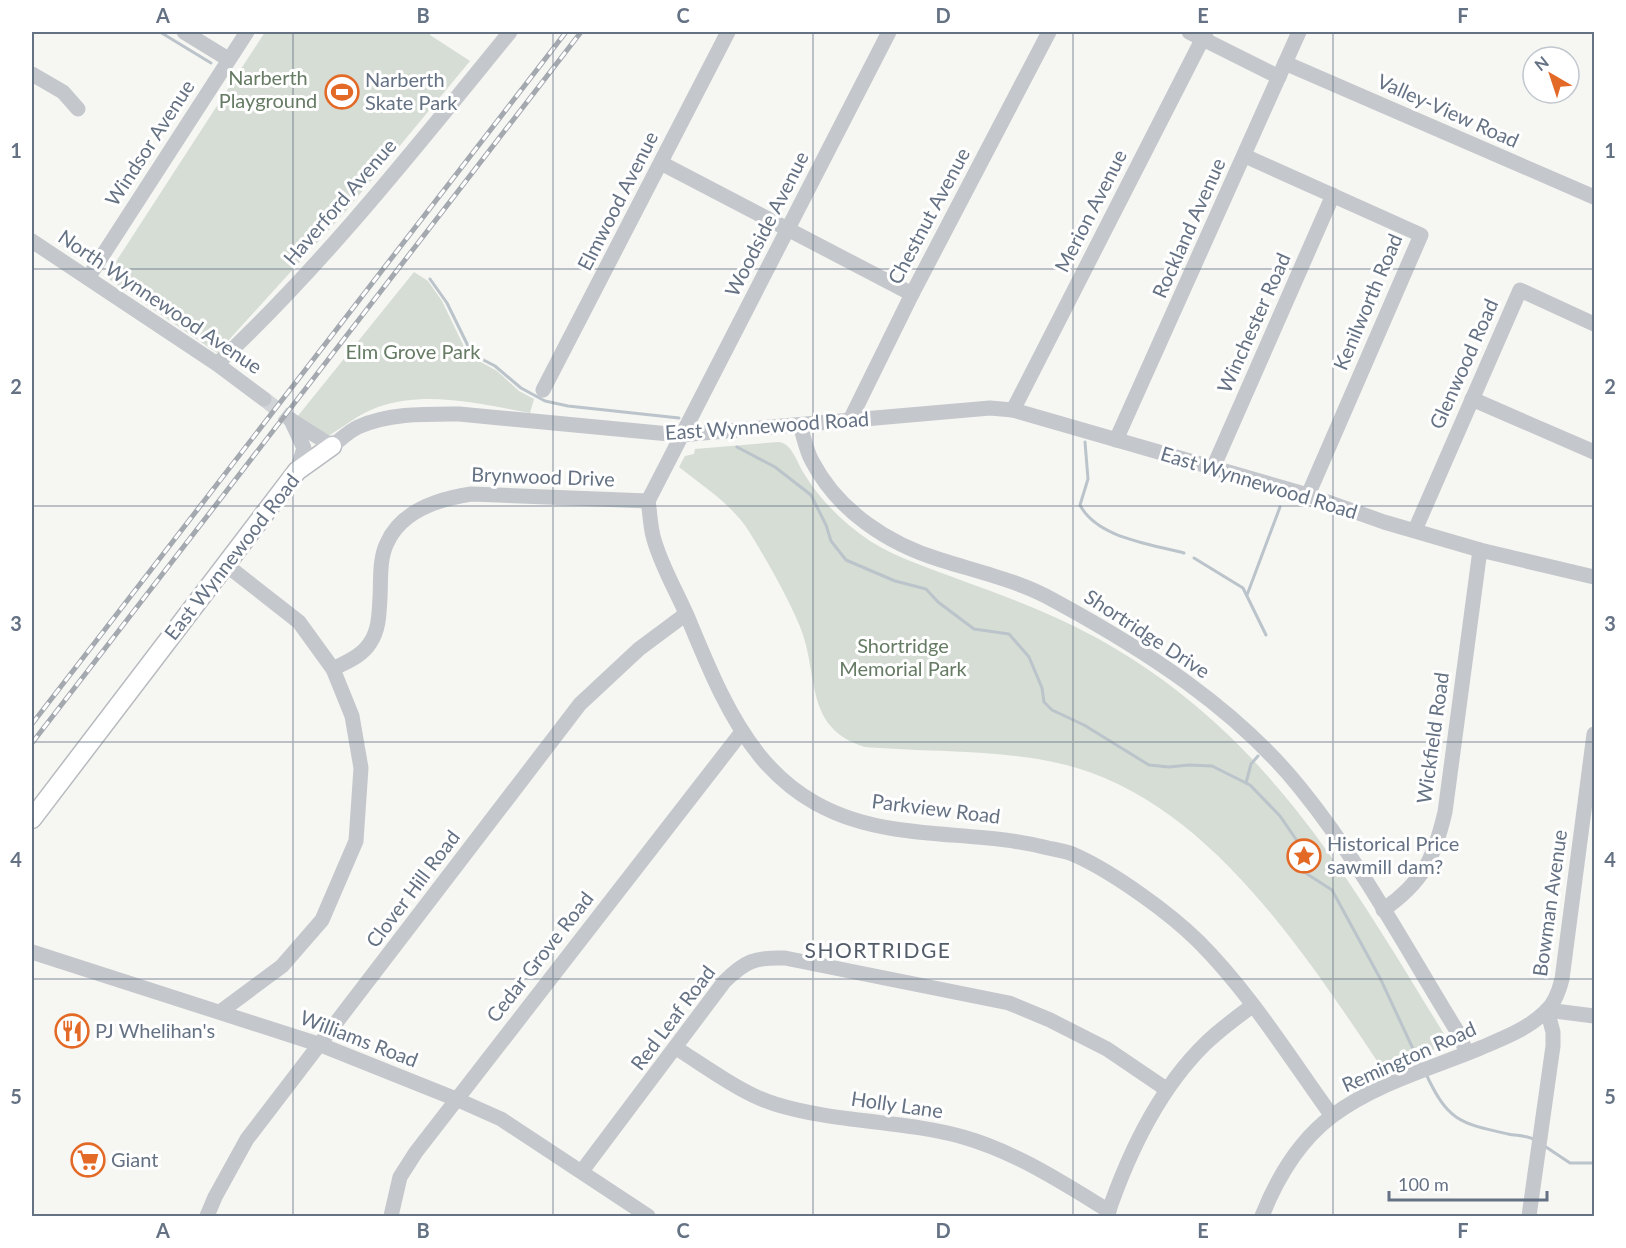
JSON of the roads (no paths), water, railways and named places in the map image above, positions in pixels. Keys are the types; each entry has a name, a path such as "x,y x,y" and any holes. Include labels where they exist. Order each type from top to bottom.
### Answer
{"main road":[{"name":"East Wynnewood Road","path":"32,819 297,471 332,446"}],"street":[{"path":"184,32 228,59"},
{"name":"Windsor Avenue","path":"88,278 247,32"},
{"name":"Haverford Avenue","path":"217,364 267,317 393,175 510,32"},
{"name":"Elmwood Avenue","path":"543,390 728,32"},
{"name":"Woodside Avenue","path":"680,435 889,32"},
{"name":"Chestnut Avenue","path":"849,422 912,294 1049,32"},
{"name":"Rockland Avenue","path":"1116,440 1299,32"},
{"path":"1199,34 1279,77"},
{"name":"Merion Avenue","path":"1012,410 1199,34"},
{"name":"Valley-View Road","path":"1286,63 1594,197"},
{"path":"32,74 63,92 78,109"},
{"name":"Kenilworth Road","path":"1245,156 1421,235 1308,495"},
{"path":"661,163 912,294"},
{"name":"Winchester Road","path":"1213,468 1333,195"},
{"name":"North Wynnewood Avenue","path":"32,241 217,364 264,399"},
{"name":"Glenwood Road","path":"1415,530 1520,290 1594,324"},
{"path":"1472,399 1594,452"},
{"name":"East Wynnewood Road","path":"332,446 358,427 391,418 422,414 459,414 680,435 990,408 1012,410 1308,495 1480,550 1594,578"},
{"path":"297,471 304,448 291,420 332,446"},
{"name":"Shortridge Drive","path":"800,426 811,459 830,491 874,530 937,559 994,576 1053,599 1191,685 1251,736 1300,788 1383,910 1457,1031 1467,1053"},
{"path":"648,501 680,435"},
{"name":"Brynwood Drive","path":"333,669 357,657 370,643 378,626 381,568 386,544 401,522 419,510 445,498 471,494 648,501"},
{"name":"Parkview Road","path":"648,501 653,537 719,695 741,733 785,784 822,807 852,819 904,831 991,837 1074,854 1109,873 1198,941 1252,1006 1332,1116"},
{"name":"Wickfield Road","path":"1383,910 1416,882 1429,863 1438,841 1445,812 1480,550"},
{"path":"220,1012 282,966 322,920 356,841 361,768 352,716 333,669 299,622 268,595 225,564"},
{"name":"Clover Hill Road","path":"207,1216 215,1197 248,1139 580,704 630,657 686,614"},
{"name":"Cedar Grove Road","path":"391,1216 400,1177 456,1099 741,733"},
{"name":"Bowman Avenue","path":"1547,1010 1555,1000 1562,979 1594,734"},
{"name":"Williams Road","path":"32,952 321,1045 456,1099 501,1119 648,1216"},
{"name":"Red Leaf Road","path":"582,1171 724,982 741,966 761,957 785,958 1009,1003 1050,1020 1107,1049 1166,1089"},
{"path":"1108,1214 1139,1138 1166,1089 1205,1044 1252,1006"},
{"path":"1529,1216 1553,1046 1553,1032 1547,1010 1594,1016"},
{"name":"Remington Road","path":"1262,1216 1288,1164 1319,1127 1332,1116 1368,1094 1520,1030 1547,1010"},
{"name":"Holly Lane","path":"676,1048 723,1078 773,1104 827,1116 964,1137 1008,1154 1108,1214"}],"waterway":[{"path":"160,32 211,63"},
{"path":"430,279 447,303 472,354 495,366 521,388 545,401 568,406 679,418"},
{"path":"1085,442 1088,479 1080,505 1088,516 1099,525 1126,538 1184,553"},
{"path":"737,447 775,467 811,495 831,541 846,560 895,581 926,589 938,602 974,629 1009,634 1029,657 1042,688 1044,702 1052,710 1084,725 1149,765 1212,766 1250,785 1280,816 1302,848 1307,874 1332,890 1381,980 1421,1066"},
{"path":"1247,595 1280,507"},
{"path":"1194,558 1243,588 1266,635"},
{"path":"1246,783 1251,764 1258,756"},
{"path":"1426,1074 1441,1102 1457,1118 1478,1127 1535,1140"},
{"path":"1543,1145 1570,1163 1594,1163"}],"tunnel":[{"path":"264,399 291,420"}],"railway":[{"path":"32,724 566,32"},
{"path":"32,743 581,32"}],"place":[{"name":"Narberth Skate Park","path":"342,92"},
{"name":"Historical Price sawmill dam?","path":"1304,856"},
{"name":"PJ Whelihan's","path":"72,1031"},
{"name":"Giant","path":"88,1160"}],"district":[{"name":"SHORTRIDGE","path":"878,951"}],"park label":[{"name":"Narberth Playground","path":"268,90"},
{"name":"Elm Grove Park","path":"413,352"},
{"name":"Shortridge Memorial Park","path":"903,658"}]}
